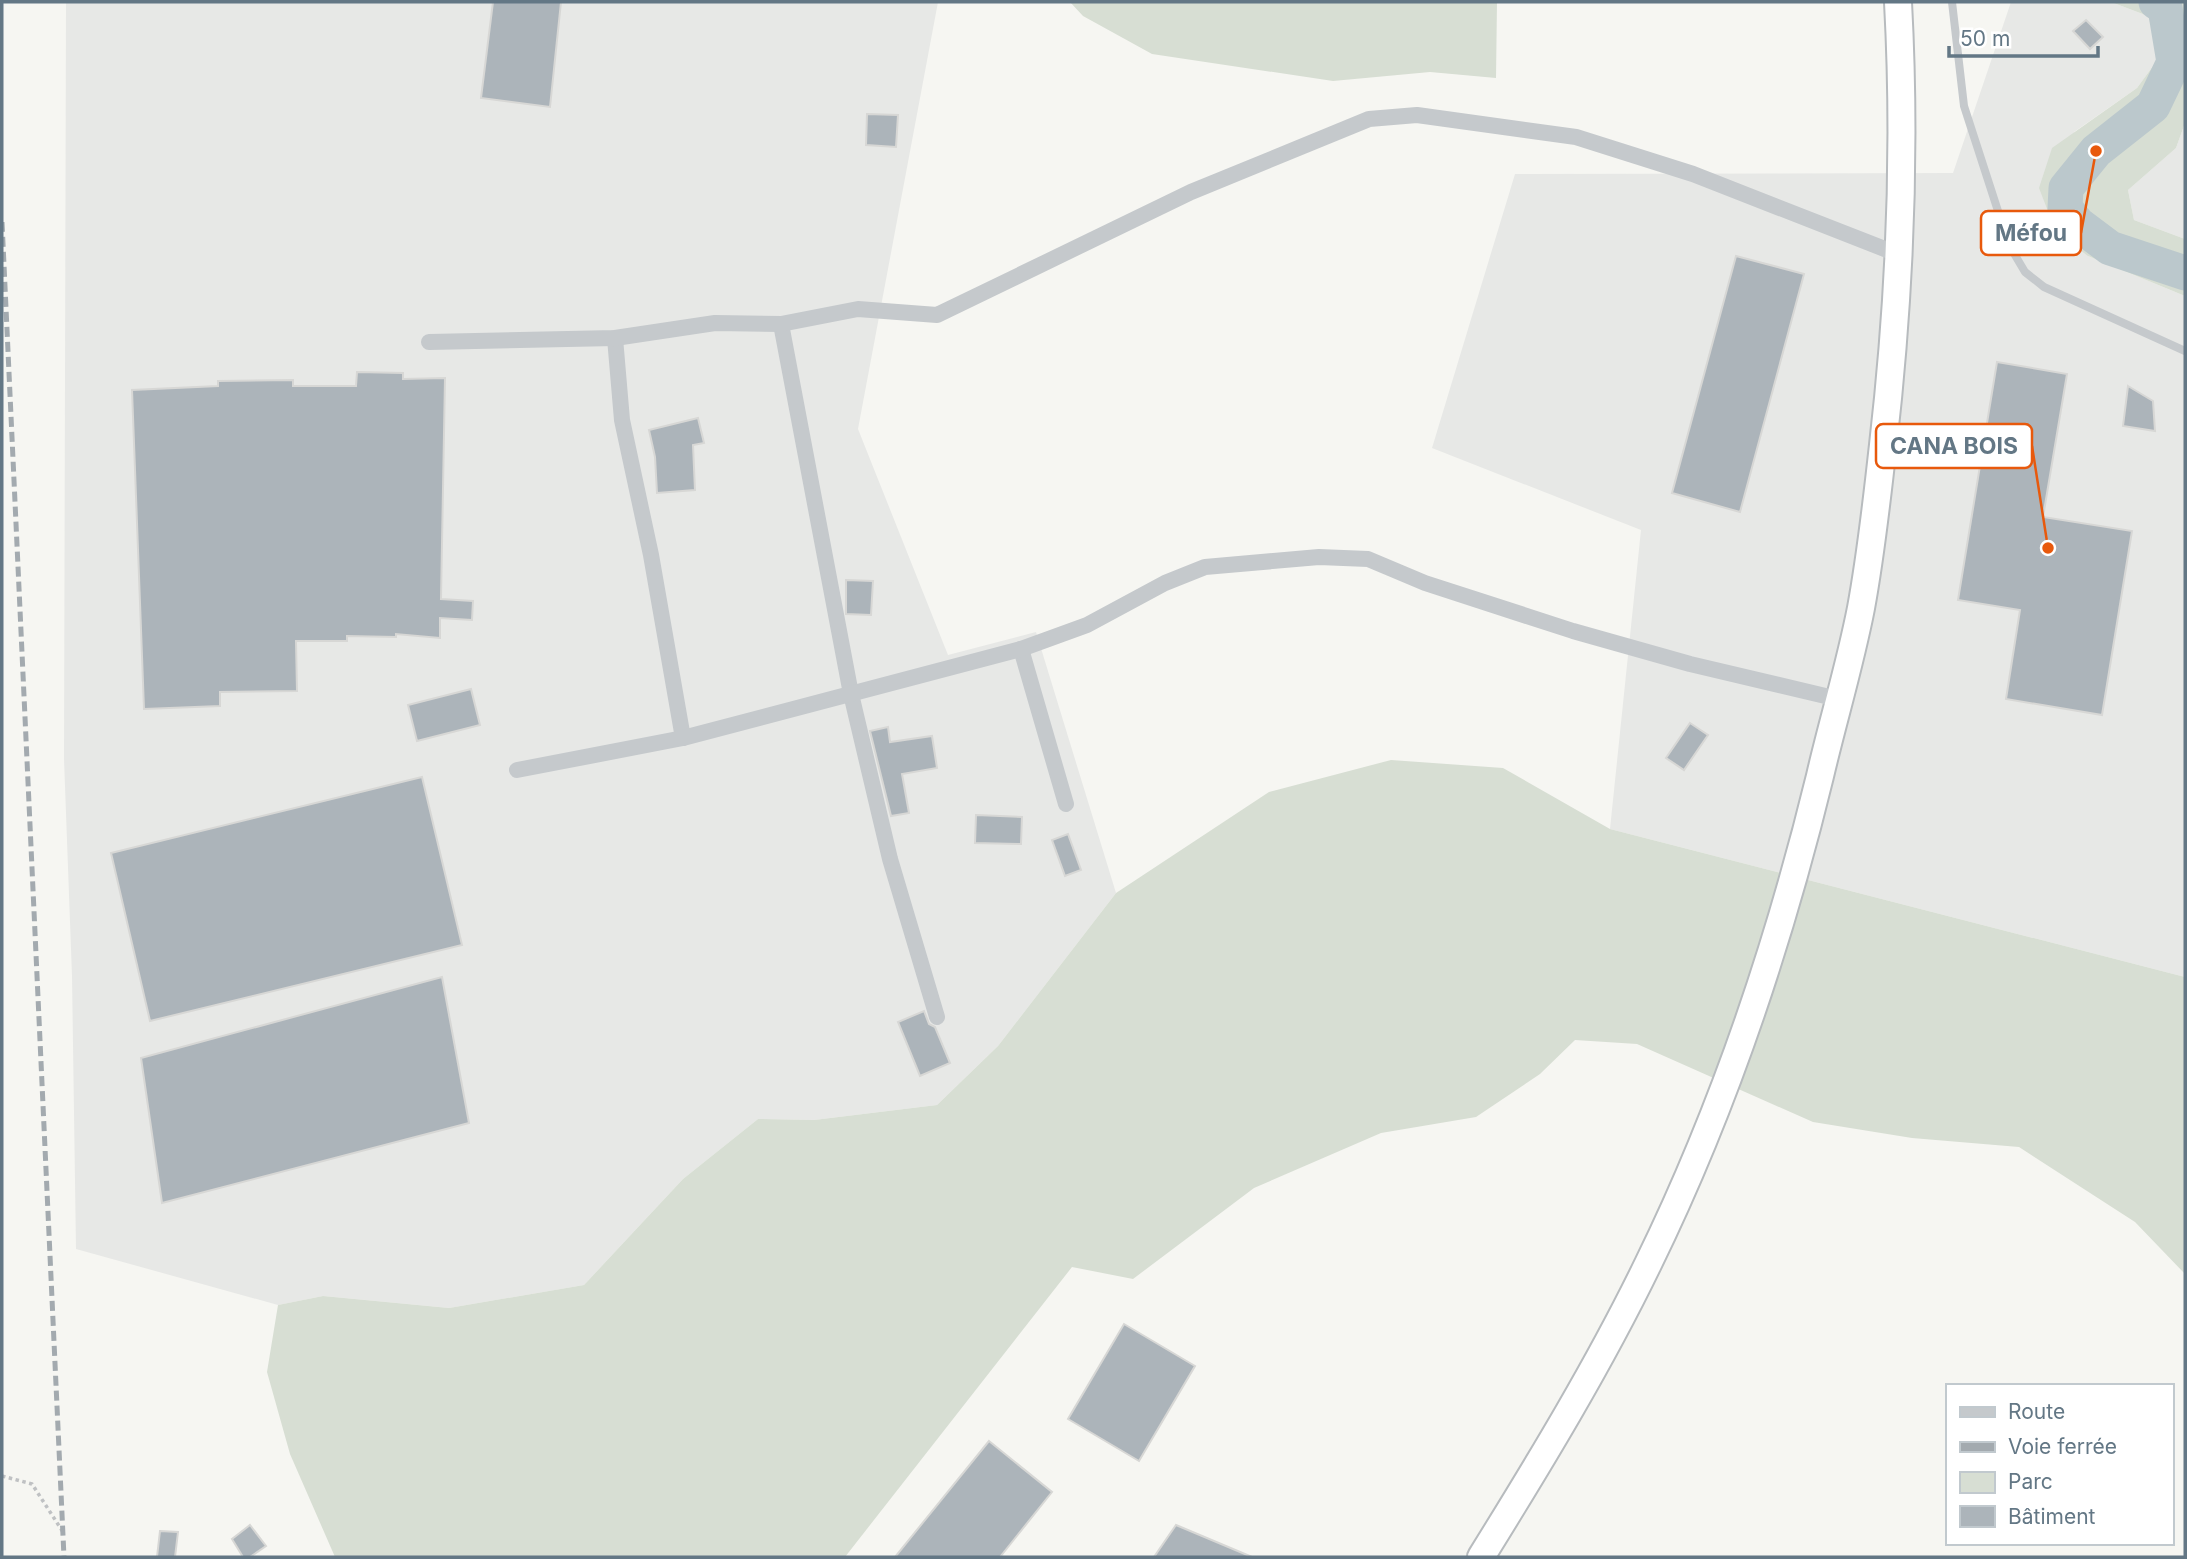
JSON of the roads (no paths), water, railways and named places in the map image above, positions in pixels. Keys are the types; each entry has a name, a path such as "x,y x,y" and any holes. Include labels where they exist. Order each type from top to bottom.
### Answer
{"highway":[{"path":"1484,1556 1597,1361 1649,1263 1695,1158 1774,948 1794,878 1860,611 1872,543 1890,381 1900,255 1902,86 1898,2"}],"street":[{"path":"429,342 615,338 715,323 781,324 859,309 937,315 1191,192 1369,119 1417,115 1576,137 1693,174 1900,255"},
{"path":"781,324 851,694 890,859 937,1017"},
{"path":"615,338 622,420 651,555 683,738"},
{"path":"517,770 683,738 1021,649 1087,625 1165,583 1205,567 1352,556 1368,559 1425,583 1586,635 1690,664 1838,699"},
{"path":"1021,649 1066,804"}],"lane":[{"path":"1952,2 1964,106 2009,244 2025,272 2044,287 2185,351"}],"waterway":[{"path":"2156,2 2165,8 2174,62 2153,106 2096,151 2066,188 2065,208 2078,224 2110,248 2185,273"}],"railway":[{"path":"2,222 64,1557"}],"place":[{"name":"Méfou","path":"2096,151"},
{"name":"CANA BOIS","path":"2048,548"}]}
